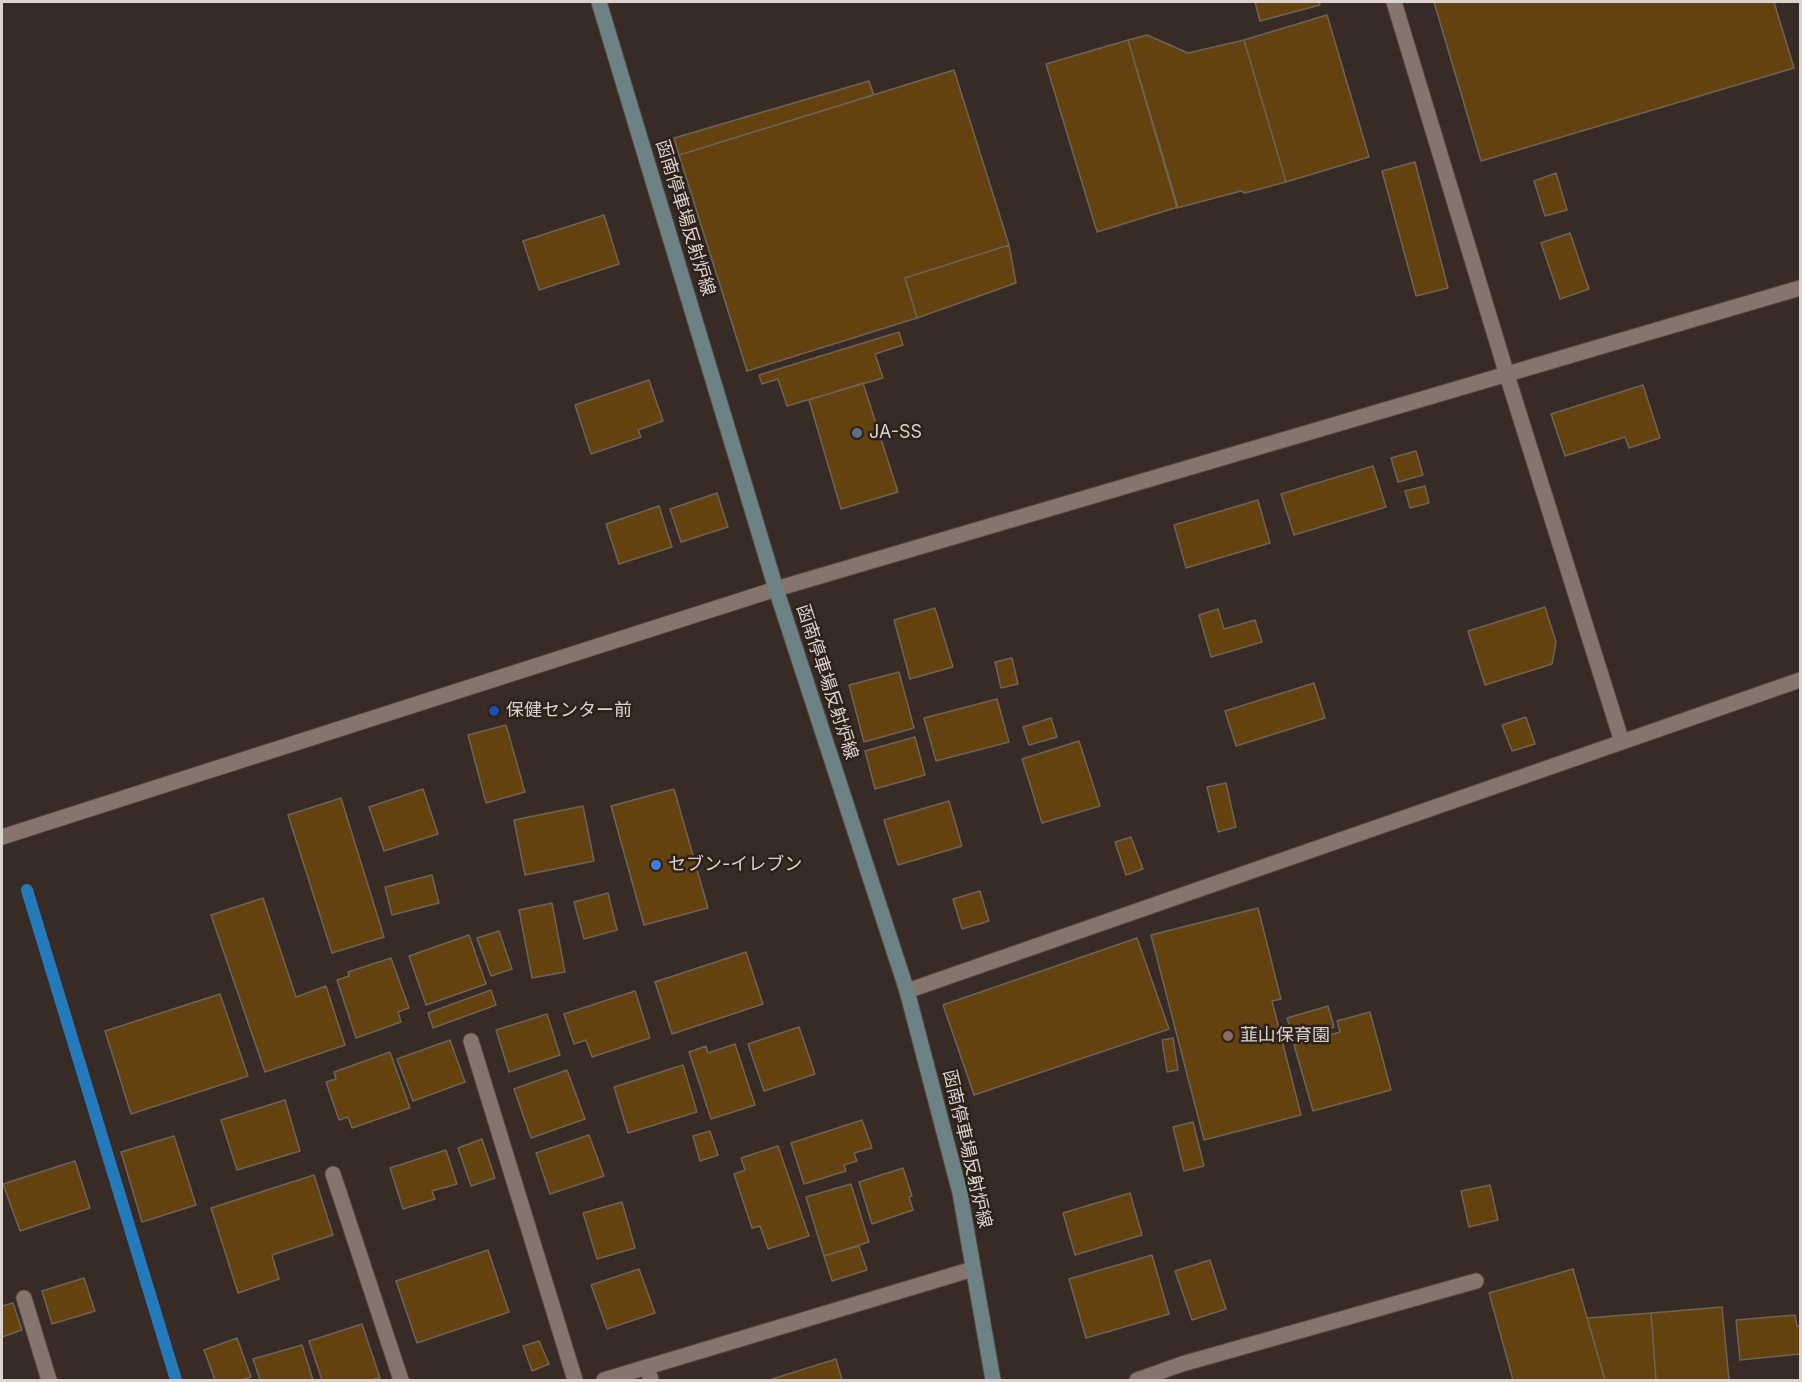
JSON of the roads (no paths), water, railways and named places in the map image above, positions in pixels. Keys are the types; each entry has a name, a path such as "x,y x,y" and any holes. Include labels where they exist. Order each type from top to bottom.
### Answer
{"main road":[{"name":"函南停車場反射炉線","path":"599,2 776,590 908,991 960,1193 993,1380"}],"street":[{"path":"1394,2 1507,375 1622,742"},
{"path":"2,837 776,590 1800,288"},
{"path":"908,991 1800,680"},
{"path":"471,1041 575,1380"},
{"path":"333,1174 401,1380"},
{"path":"604,1380 649,1374 974,1269"},
{"path":"1137,1380 1216,1355 1476,1281"},
{"path":"24,1298 49,1380"}],"waterway":[{"path":"27,890 176,1380"}],"place":[{"name":"JA-SS","path":"857,433"},
{"name":"保健センター前","path":"494,711"},
{"name":"セブン-イレブン","path":"656,865"},
{"name":"韮山保育園","path":"1228,1036"}]}
